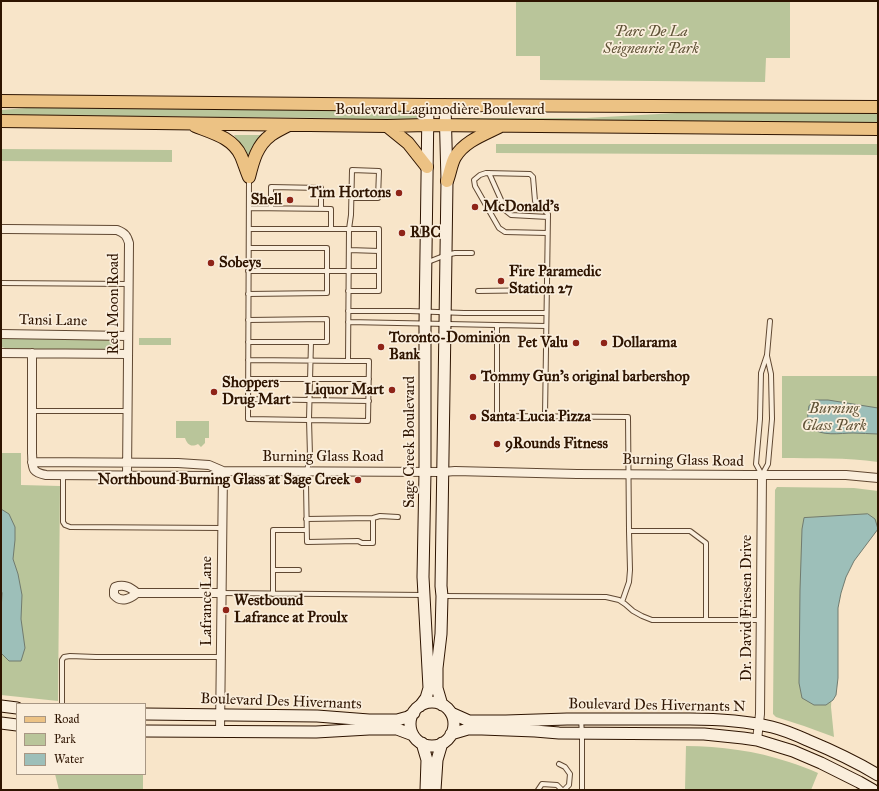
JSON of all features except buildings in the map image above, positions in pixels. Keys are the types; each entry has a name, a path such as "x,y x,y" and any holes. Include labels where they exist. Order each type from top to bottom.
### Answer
{"main road":[{"name":"Boulevard Lagimodière Boulevard","path":"1,101 878,107"},
{"name":"Boulevard Lagimodière Boulevard","path":"1,121 387,126 427,125 878,129"},
{"path":"189,123 223,137 232,143 241,155 249,177"},
{"path":"249,177 256,154 261,145 271,135 290,124"},
{"path":"387,126 408,142 427,167"},
{"path":"447,181 455,158 465,145 479,136 502,126"}],"street":[{"name":"Sage Creek Boulevard","path":"417,709 426,698 429,688 423,577 428,105"},
{"path":"442,705 437,688 437,668 441,634 442,596 446,324 447,181 445,105"},
{"name":"Red Moon Road","path":"1,229 114,230 124,232 127,237 129,243 127,476"},
{"name":"Tansi Lane","path":"1,334 128,336"},
{"path":"1,353 128,354"},
{"path":"32,353 32,462"},
{"name":"Burning Glass Road","path":"223,471 212,476 46,475 39,474 34,470 32,462 178,463 209,466 223,471 455,471 630,474 846,475 878,478"},
{"name":"Lafrance Lane","path":"220,731 223,471"},
{"name":"Dr. David Friesen Drive","path":"757,740 760,714 762,475"},
{"path":"137,593 221,593"},
{"path":"433,702 442,705 451,713 454,726 446,741 442,744 430,746 417,740 413,735 411,726 412,717 417,709 433,702"},
{"path":"1,706 16,708"},
{"name":"Boulevard Des Hivernants","path":"146,714 317,716 369,720 397,720 408,717 417,709"},
{"name":"Boulevard Des Hivernants N","path":"451,713 468,721 708,719 748,723 774,728 798,736 864,766 878,775"},
{"path":"1,723 16,725"},
{"name":"Boulevard Des Hivernants","path":"146,731 316,732 397,729 413,735"},
{"name":"Boulevard Des Hivernants N","path":"451,734 468,729 475,729 582,734 704,734 744,738 757,740 793,751 874,789"},
{"path":"422,743 427,760 426,790"},
{"path":"435,790 437,760 442,744"}],"lane":[{"path":"348,360 348,272 352,170 379,171 378,198 352,198"},
{"path":"489,173 506,211 511,216 548,217"},
{"path":"545,416 548,214 535,201 533,177 530,174 489,173 480,175 474,180 475,186 498,228 505,232 547,232"},
{"path":"248,360 369,361 368,421 248,419 248,360 248,342 248,320 248,294 248,271 249,177"},
{"path":"271,208 271,187 321,188 321,208"},
{"path":"249,208 331,209 330,229"},
{"path":"249,230 379,229 379,291 348,291"},
{"path":"248,294 327,293 327,248 249,248"},
{"path":"349,250 379,251"},
{"path":"426,263 455,253 472,253"},
{"path":"248,271 379,272"},
{"path":"1,283 129,284"},
{"path":"478,291 546,290"},
{"path":"348,311 546,313"},
{"path":"248,320 327,319 327,342 248,342"},
{"path":"762,475 756,464 760,419 761,373 767,356 770,321"},
{"path":"348,322 546,326"},
{"path":"497,325 496,416 628,417 628,458 630,474 630,570 629,582 622,602"},
{"path":"311,342 309,400 310,456 307,471 306,519 307,542 358,541 362,543 373,543 373,518"},
{"path":"762,475 768,464 772,419 771,374 767,356"},
{"path":"248,379 369,380"},
{"path":"248,399 368,401"},
{"path":"32,411 128,411"},
{"path":"63,475 63,522 65,525 70,527 222,528"},
{"path":"306,519 373,518 380,516 398,517"},
{"path":"273,594 273,530 306,530"},
{"path":"629,531 690,531 706,543 706,620"},
{"path":"273,570 299,570"},
{"path":"221,593 424,594"},
{"path":"442,596 606,597 619,600 633,611 652,620 761,620"},
{"path":"62,703 62,660 64,657 221,657"},
{"path":"581,719 582,790"},
{"path":"538,790 542,784 557,785 563,790 569,784 570,774 565,767 559,764"}],"green space":[{"name":"Parc De La Seigneurie Park","path":"516,1 790,1 790,58 766,58 765,82 540,80 540,56 516,56"},
{"path":"39,107 418,110 422,116 419,120 349,120 332,118 1,115 1,110"},
{"path":"695,112 878,113 878,123 455,120 457,118 586,118"},
{"path":"234,135 264,135 249,162 244,151"},
{"path":"496,144 878,144 878,155 496,153"},
{"path":"1,149 172,150 172,162 1,161"},
{"path":"1,338 119,339 120,350 9,349 1,347"},
{"path":"139,338 171,338 171,345 139,345"},
{"name":"Burning Glass Park","path":"782,376 878,376 878,462 842,459 782,458"},
{"path":"176,421 209,421 209,438 205,438 205,443 201,447 198,444 193,446 190,445 185,438 176,438"},
{"path":"1,453 21,453 21,485 60,486 58,701 1,695"},
{"path":"777,487 854,488 878,491 878,526 851,562 837,603 831,707 834,737 776,717 773,714 775,490"},
{"path":"686,746 725,748 751,752 789,762 818,773 811,790 685,790"},
{"path":"55,775 143,775 143,790 59,790"}],"water":[{"path":"816,400 828,400 878,408 878,434 831,434 815,430 809,425 808,416 809,406"},
{"path":"1,509 9,514 15,527 13,559 18,574 22,595 21,619 25,648 21,661 9,661 1,653"},
{"path":"868,514 875,519 878,529 854,561 846,577 838,608 838,678 836,695 833,700 826,705 814,705 802,698 799,683 800,590 802,529 804,518"}],"place":[{"name":"Tim Hortons","path":"399,193"},
{"name":"Shell","path":"290,200"},
{"name":"McDonald's","path":"475,207"},
{"name":"RBC","path":"402,233"},
{"name":"Sobeys","path":"211,263"},
{"name":"Fire Paramedic Station 27","path":"501,281"},
{"name":"Pet Valu","path":"576,343"},
{"name":"Dollarama","path":"604,343"},
{"name":"Toronto-Dominion Bank","path":"381,347"},
{"name":"Tommy Gun's original barbershop","path":"473,377"},
{"name":"Liquor Mart","path":"392,390"},
{"name":"Shoppers Drug Mart","path":"214,392"},
{"name":"Santa Lucia Pizza","path":"473,417"},
{"name":"9Rounds Fitness","path":"497,444"},
{"name":"Northbound Burning Glass at Sage Creek","path":"358,480"},
{"name":"Westbound Lafrance at Proulx","path":"226,610"}]}
